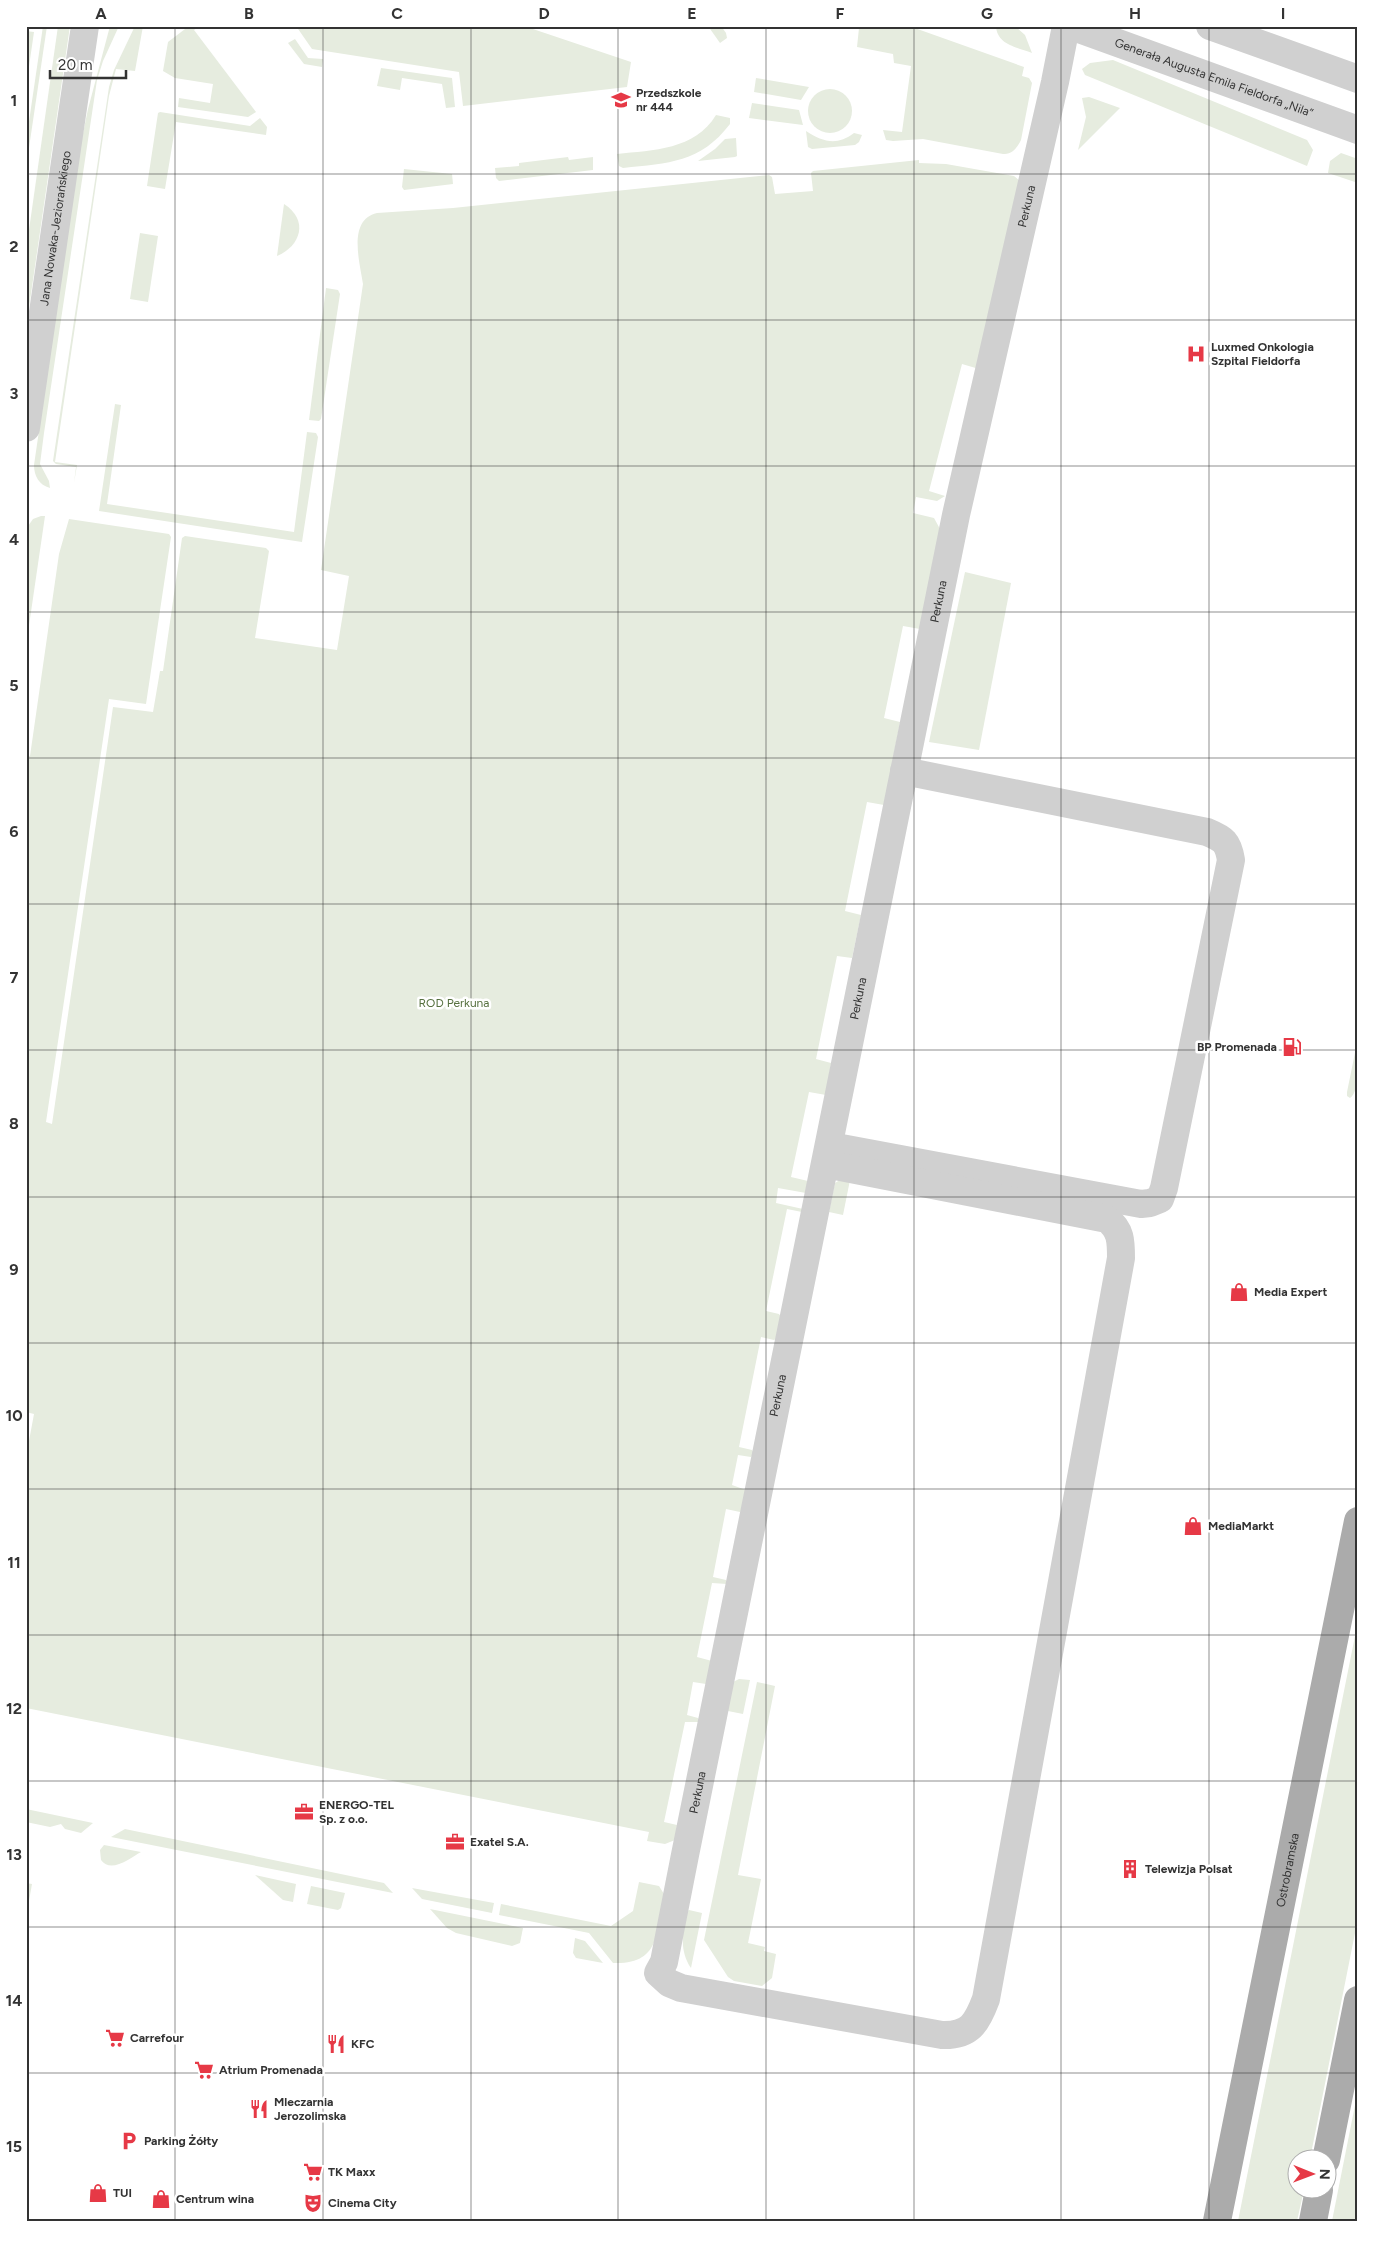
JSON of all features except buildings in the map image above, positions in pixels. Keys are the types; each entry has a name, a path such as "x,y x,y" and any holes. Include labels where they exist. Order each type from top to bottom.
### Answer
{"main road":[{"name":"Ostrobramska","path":"1217,2221 1358,1521"},
{"path":"1328,2150 1358,2000"},
{"path":"1313,2221 1317,2200"}],"street":[{"name":"Jana Nowaka-Jeziorańskiego","path":"26,428 86,26"},
{"name":"Perkuna","path":"827,1155 1107,1219 1116,1226 1120,1236 1119,1268 986,1999 978,2018 967,2030 955,2036 681,1988 669,1983 658,1973 664,1962 956,515 1055,82 1066,26"},
{"name":"Generała Augusta Emila Fieldorfa „Nila”","path":"1071,26 1358,130"},
{"path":"1210,26 1358,78"},
{"path":"827,1155 1140,1204 1160,1199 1164,1188 1231,860 1229,846 1220,837 1207,832 904,771"}],"green space":[{"path":"43,26 47,26 26,168 26,142"},
{"path":"58,26 70,26 26,328 26,251"},
{"path":"110,26 119,26 103,61 97,80 44,433 40,464 49,481 50,488 38,480 34,465 81,143"},
{"path":"135,26 143,26 135,71 116,69 109,96 55,462 77,465 74,483 76,467 56,464 53,461 109,87 114,70"},
{"path":"189,26 199,26 194,30 256,112 248,117 178,107 179,98 210,103 213,84 175,78 163,71 168,42"},
{"path":"296,26 524,26 631,62 627,87 463,106 459,72 312,49"},
{"path":"708,26 721,26 727,38 720,43"},
{"path":"852,26 909,26 1024,67 1022,76 1029,78 1032,83 1021,140 1018,146 1012,152 1003,154 923,139 886,140 883,130 902,132 911,66 894,63 893,54 857,47 859,28"},
{"path":"996,26 1015,26 1025,35 1032,53 1014,47 1004,41 997,32"},
{"path":"26,31 34,32 26,87"},
{"path":"295,39 308,58 323,59 322,67 304,64 288,43"},
{"path":"1113,60 1307,140 1313,150 1307,166 1085,75 1082,69 1090,63"},
{"path":"381,68 452,78 455,107 446,108 442,84 402,78 400,90 377,86"},
{"path":"756,78 809,87 801,100 754,92"},
{"path":"830,89 842,93 848,99 852,111 848,123 842,129 830,133 818,129 812,123 808,111 812,99 818,93"},
{"path":"1089,97 1120,108 1078,150 1086,117 1082,98"},
{"path":"752,103 799,110 803,125 749,118"},
{"path":"158,113 250,126 260,118 267,127 266,135 176,122 165,189 147,186"},
{"path":"716,115 730,118 730,124 719,137 695,154 655,165 623,168 619,166 617,154 659,149 685,142 707,127"},
{"path":"806,131 818,138 830,141 842,140 854,133 862,135 859,142 855,145 812,149 808,147"},
{"path":"736,138 737,156 698,161 725,139"},
{"path":"1341,153 1358,159 1358,183 1328,173 1330,161"},
{"path":"568,157 569,160 593,157 593,170 499,181 496,178 495,168 519,166 519,163"},
{"name":"ROD Perkuna","path":"919,160 919,163 946,164 1014,176 1020,181 979,369 962,364 929,491 945,496 937,501 916,497 913,513 934,518 940,529 920,629 903,626 884,718 900,722 884,805 867,802 845,911 861,915 852,958 837,956 816,1059 831,1063 826,1095 809,1092 791,1177 808,1181 806,1193 778,1188 776,1203 803,1209 802,1212 787,1209 766,1311 779,1314 781,1317 778,1338 774,1340 761,1337 739,1447 752,1450 754,1453 751,1457 738,1455 732,1485 746,1490 740,1512 726,1509 713,1577 726,1580 727,1584 712,1583 697,1657 712,1661 706,1684 693,1682 687,1715 698,1718 701,1722 685,1722 664,1822 677,1825 675,1840 665,1844 647,1841 649,1832 26,1708 26,1457 34,1414 26,1412 26,755 30,756 59,554 69,519 169,534 171,537 146,704 109,699 46,1122 52,1124 113,707 153,712 160,671 163,671 182,538 185,536 266,548 269,551 255,638 337,650 349,576 321,570 363,284 358,254 359,233 362,224 368,217 377,213 453,208 769,175 772,177 775,194 813,191 811,173 813,171"},
{"path":"404,169 452,174 453,184 404,190 402,187"},
{"path":"284,204 297,217 299,232 292,246 277,256"},
{"path":"140,233 158,236 148,302 130,299"},
{"path":"326,288 338,290 340,294 321,419 319,421 309,420"},
{"path":"115,404 121,405 107,504 294,532 307,432 316,433 318,437 302,542 99,511"},
{"path":"45,516 26,646 26,529 33,519"},
{"path":"965,572 1011,583 979,750 929,742"},
{"path":"1358,1038 1356,1088 1350,1098 1347,1096 1347,1092"},
{"path":"840,1180 850,1180 843,1215 829,1212 835,1183"},
{"path":"1358,1621 1358,1918 1312,2150 1286,2150 1286,2200 1302,2200 1297,2221 1238,2221"},
{"path":"739,1679 750,1680 743,1714 728,1711 726,1708 731,1683"},
{"path":"757,1682 775,1686 738,1875 761,1879 748,1943 765,1947 764,1951 776,1954 772,1978 762,1986 734,1981 728,1977 704,1940"},
{"path":"26,1809 93,1823 81,1833 65,1829 61,1824 50,1827 26,1822"},
{"path":"125,1829 384,1883 393,1893 111,1837"},
{"path":"104,1845 141,1852 121,1864 110,1866 101,1860 100,1850"},
{"path":"255,1875 296,1884 293,1902 283,1900"},
{"path":"639,1882 659,1886 664,1894 654,1943 648,1952 640,1958 629,1962 613,1963 589,1933 499,1915 501,1904 611,1926 633,1911"},
{"path":"26,1883 32,1884 27,1912 26,1912"},
{"path":"311,1886 345,1893 341,1908 338,1910 307,1904"},
{"path":"412,1888 494,1903 492,1913 422,1899"},
{"path":"430,1909 523,1928 520,1943 512,1946 456,1933 447,1928"},
{"path":"689,1910 702,1913 691,1968 683,1948 686,1912"},
{"path":"575,1938 585,1941 603,1963 576,1958 573,1953"},
{"path":"1358,2090 1358,2221 1332,2221"}],"place":[{"name":"Przedszkole nr 444","path":"621,100"},
{"name":"Luxmed Onkologia Szpital Fieldorfa","path":"1196,354"},
{"name":"BP Promenada","path":"1292,1047"},
{"name":"Media Expert","path":"1239,1292"},
{"name":"MediaMarkt","path":"1193,1526"},
{"name":"ENERGO-TEL Sp. z o.o.","path":"304,1812"},
{"name":"Exatel S.A.","path":"455,1842"},
{"name":"Telewizja Polsat","path":"1130,1869"},
{"name":"Carrefour","path":"115,2038"},
{"name":"KFC","path":"336,2044"},
{"name":"Atrium Promenada","path":"204,2070"},
{"name":"Mleczarnia Jerozolimska","path":"259,2109"},
{"name":"Parking Żółty","path":"129,2141"},
{"name":"TK Maxx","path":"313,2172"},
{"name":"TUI","path":"98,2193"},
{"name":"Centrum wina","path":"161,2199"},
{"name":"Cinema City","path":"313,2203"}]}
